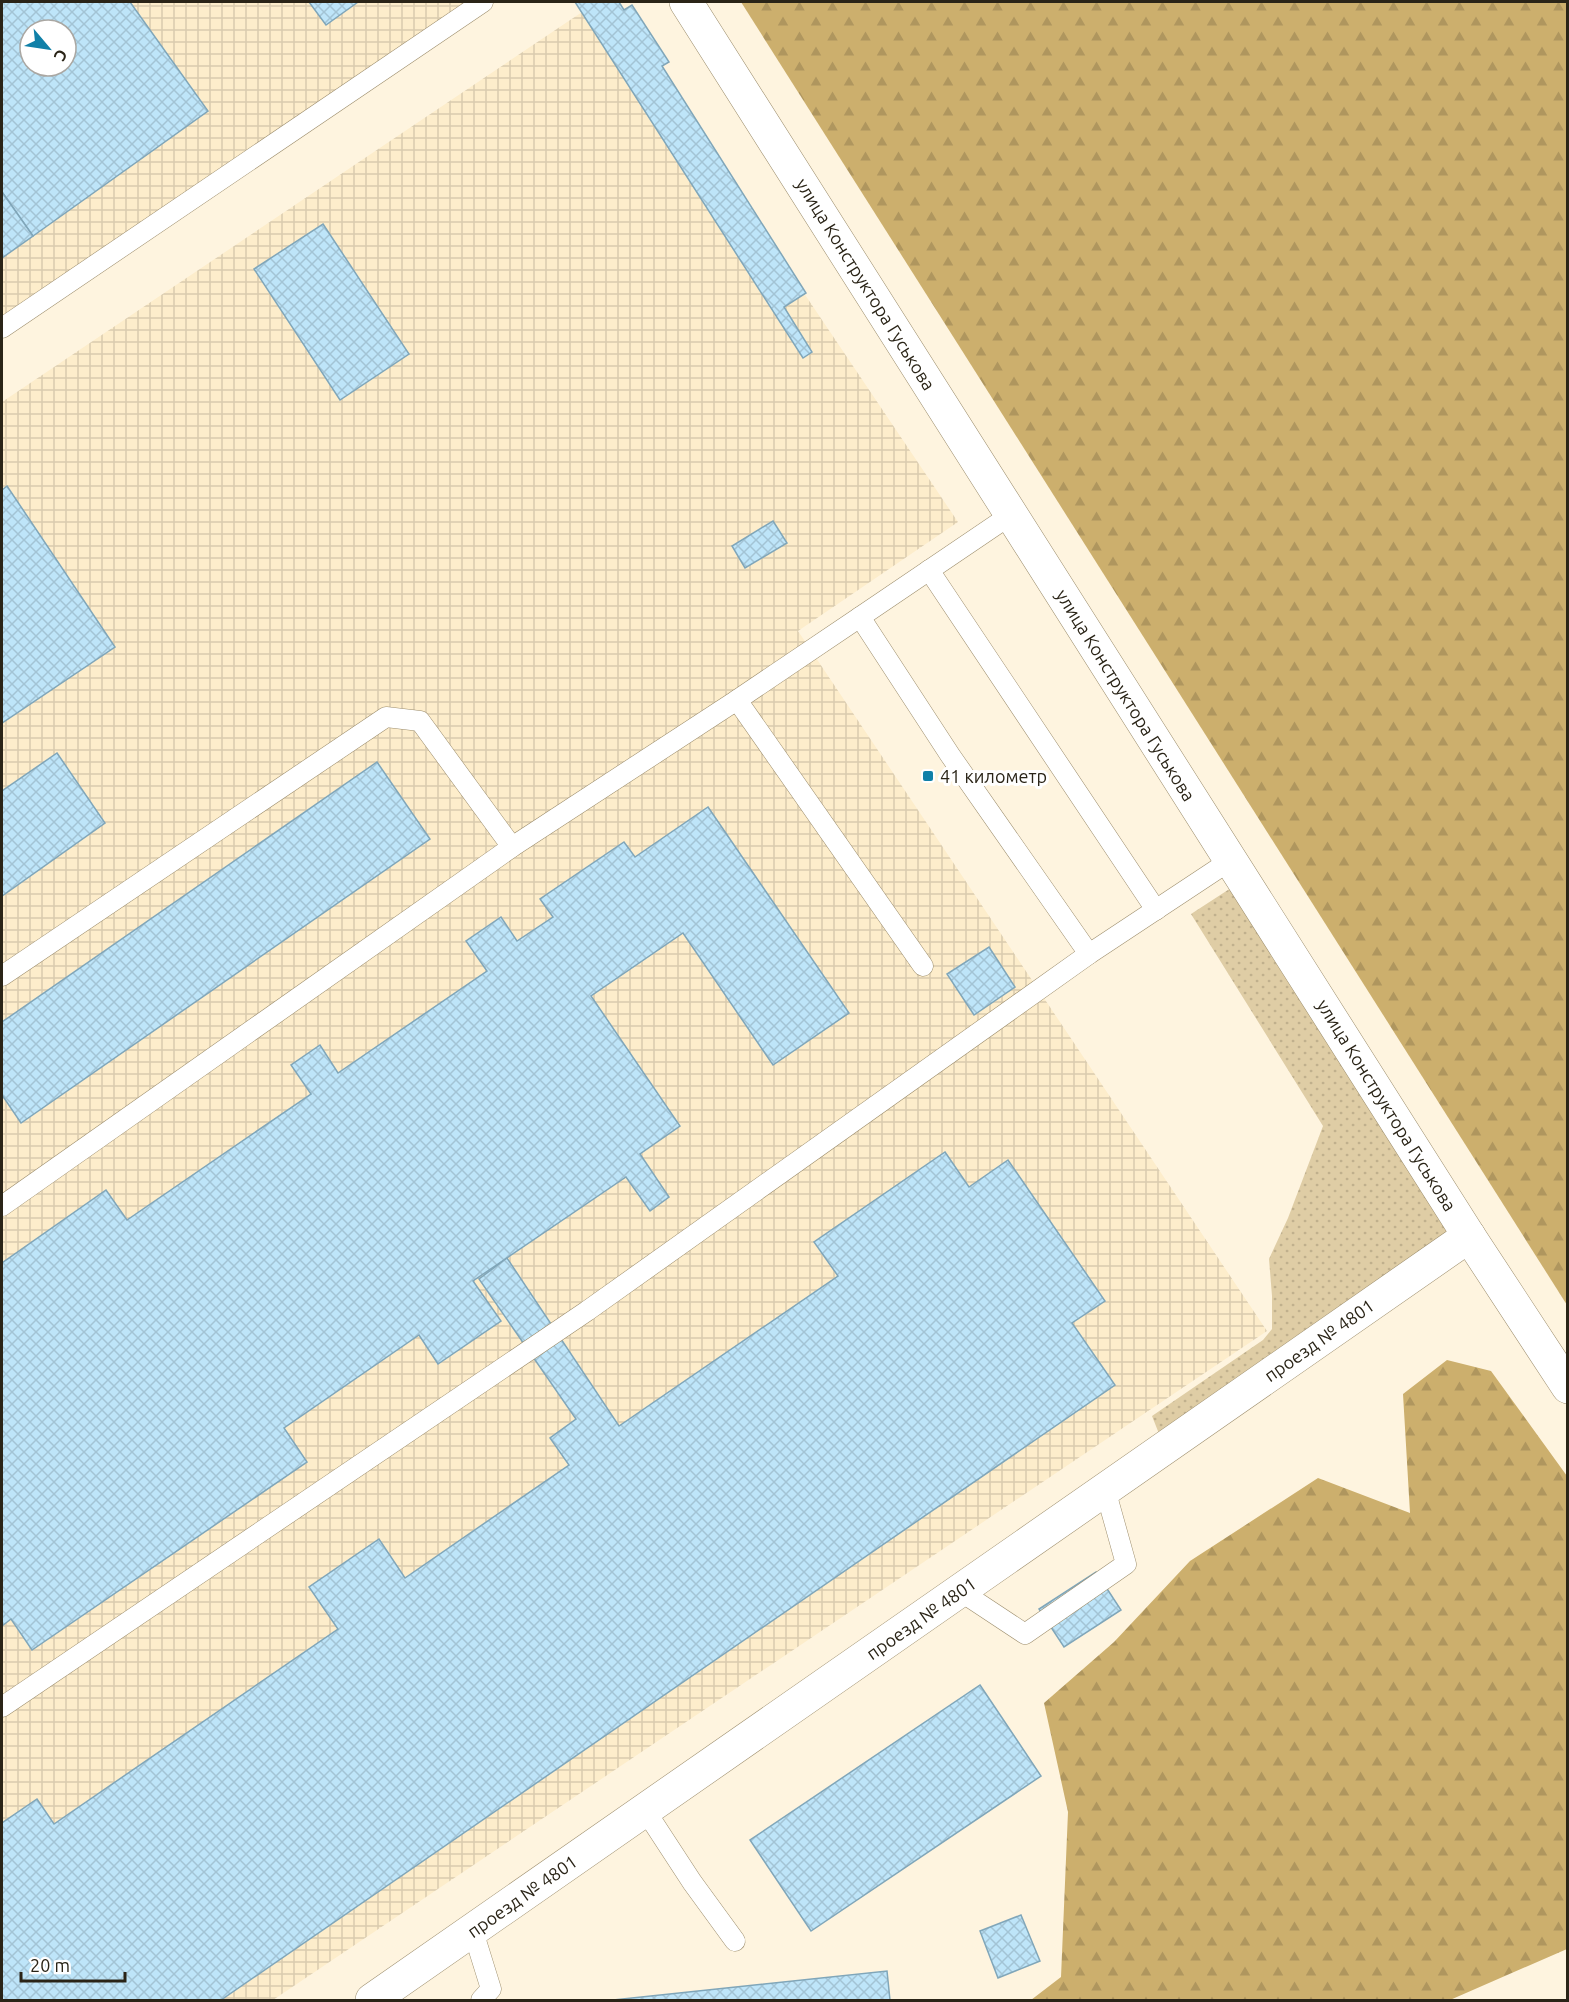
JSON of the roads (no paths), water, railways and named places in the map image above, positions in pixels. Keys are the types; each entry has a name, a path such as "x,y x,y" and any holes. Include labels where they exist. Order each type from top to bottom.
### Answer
{"street":[{"name":"улица Конструктора Гуськова","path":"686,2 1469,1236 1568,1387"},
{"name":"проезд № 4801","path":"372,2001 1469,1236"}],"lane":[{"path":"2,328 483,2"},
{"path":"2,1206 512,847 737,700 1012,514"},
{"path":"929,570 1156,910"},
{"path":"860,617 950,755 1089,954"},
{"path":"737,700 923,966"},
{"path":"2,976 386,717 420,721 512,847"},
{"path":"2,1707 587,1311 1089,954 1231,860"},
{"path":"960,1591 1025,1634 1126,1564 1105,1489"},
{"path":"645,1810 692,1882 735,1941"},
{"path":"473,1930 491,1989 481,2001"}],"place":[{"name":"41 километр","path":"928,776"}]}
